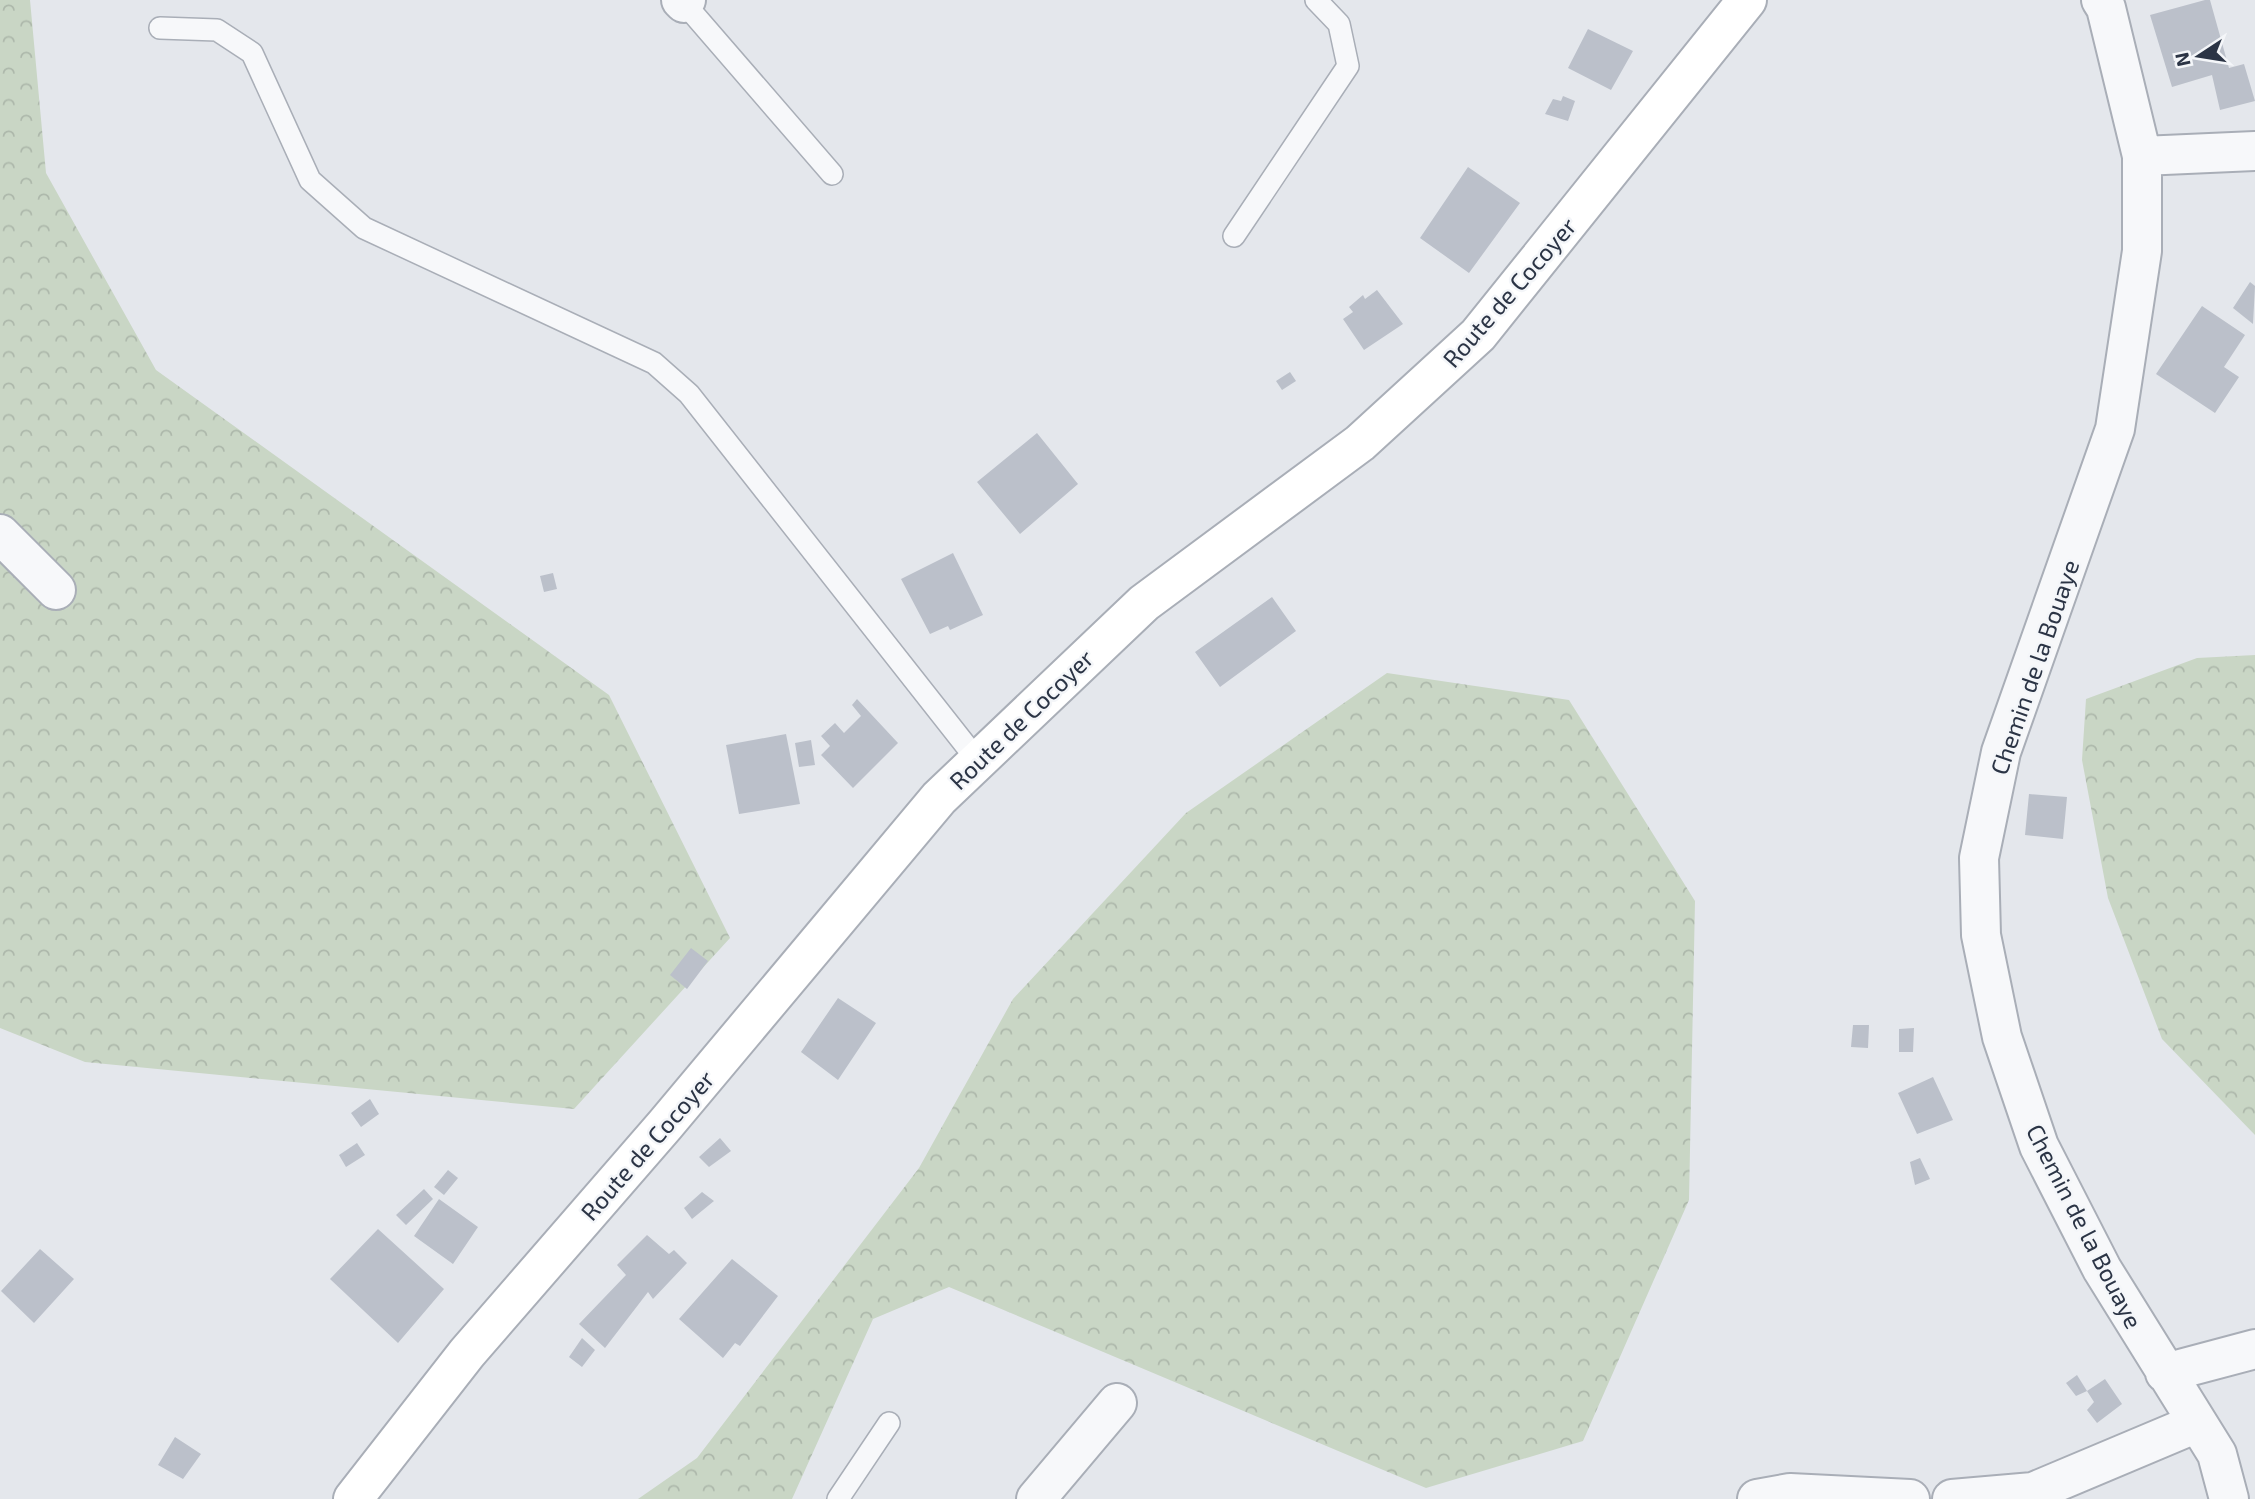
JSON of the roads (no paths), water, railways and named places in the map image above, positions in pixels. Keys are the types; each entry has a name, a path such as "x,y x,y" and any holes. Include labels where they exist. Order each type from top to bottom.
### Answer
{"main road":[{"name":"Route de Cocoyer","path":"353,1499 467,1353 674,1114 939,798 1144,603 1360,443 1478,335 1747,0"}],"street":[{"name":"Chemin de la Bouaye","path":"2101,0 2106,8 2142,156 2142,251 2115,429 2001,752 1979,858 1981,935 2002,1037 2039,1146 2102,1269 2217,1454 2229,1499"},
{"path":"2142,156 2255,151"},
{"path":"0,534 56,590"},
{"path":"2165,1373 2255,1349"},
{"path":"1036,1499 1117,1402"},
{"path":"1952,1499 2034,1492 2197,1423"},
{"path":"1757,1499 1790,1493 1910,1499"}],"lane":[{"path":"1234,236 1348,66 1339,24 1316,0"},
{"path":"684,1 832,174"},
{"path":"160,28 217,30 252,53 310,180 365,228 654,363 697,405 978,761"},
{"path":"838,1499 889,1423"}]}
